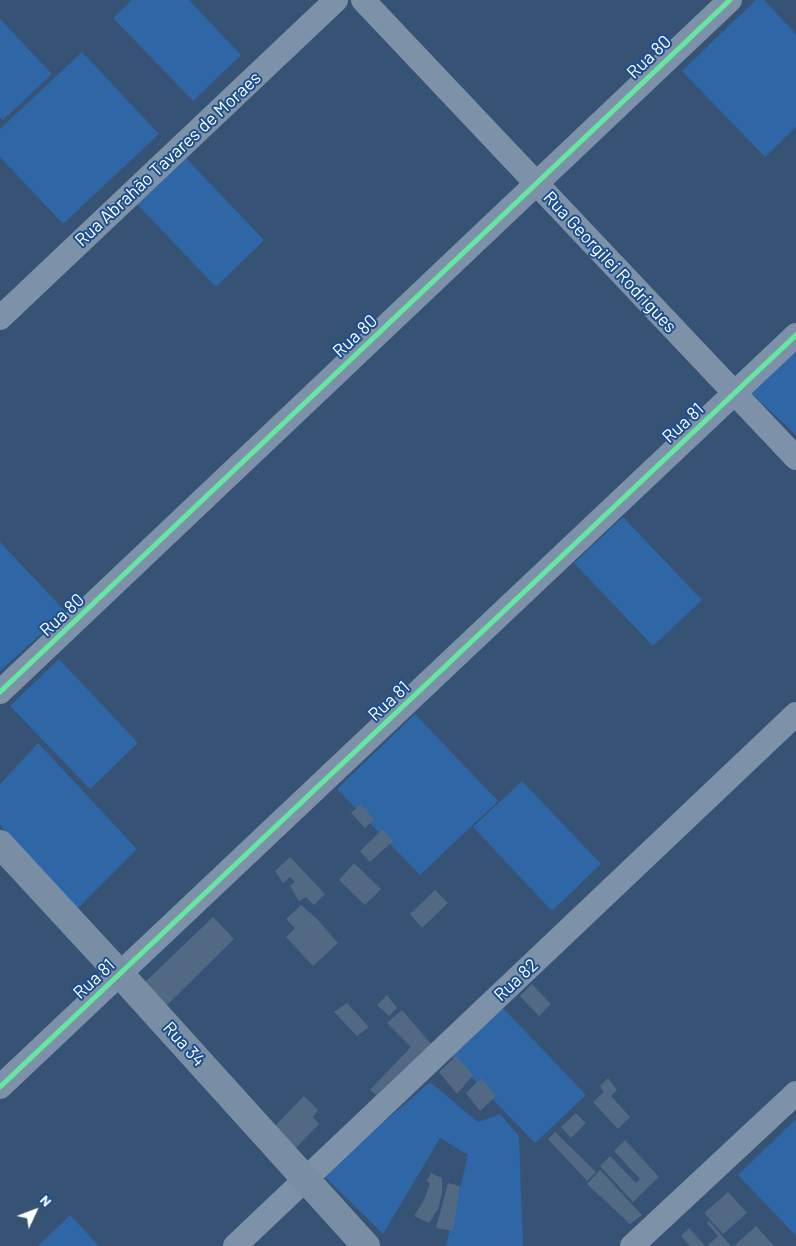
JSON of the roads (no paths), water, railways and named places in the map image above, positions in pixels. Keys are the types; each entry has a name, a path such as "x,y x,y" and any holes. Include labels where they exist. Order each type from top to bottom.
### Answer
{"street":[{"name":"Rua Abrahão Tavares de Moraes","path":"0,318 336,0"},
{"name":"Rua Georgilei Rodrigues","path":"362,0 796,458"},
{"name":"Rua 80","path":"0,692 730,0"},
{"name":"Rua 81","path":"0,1087 796,335"},
{"name":"Rua 82","path":"235,1246 796,714"},
{"name":"Rua 34","path":"0,844 366,1246"},
{"path":"632,1246 796,1093"}]}
